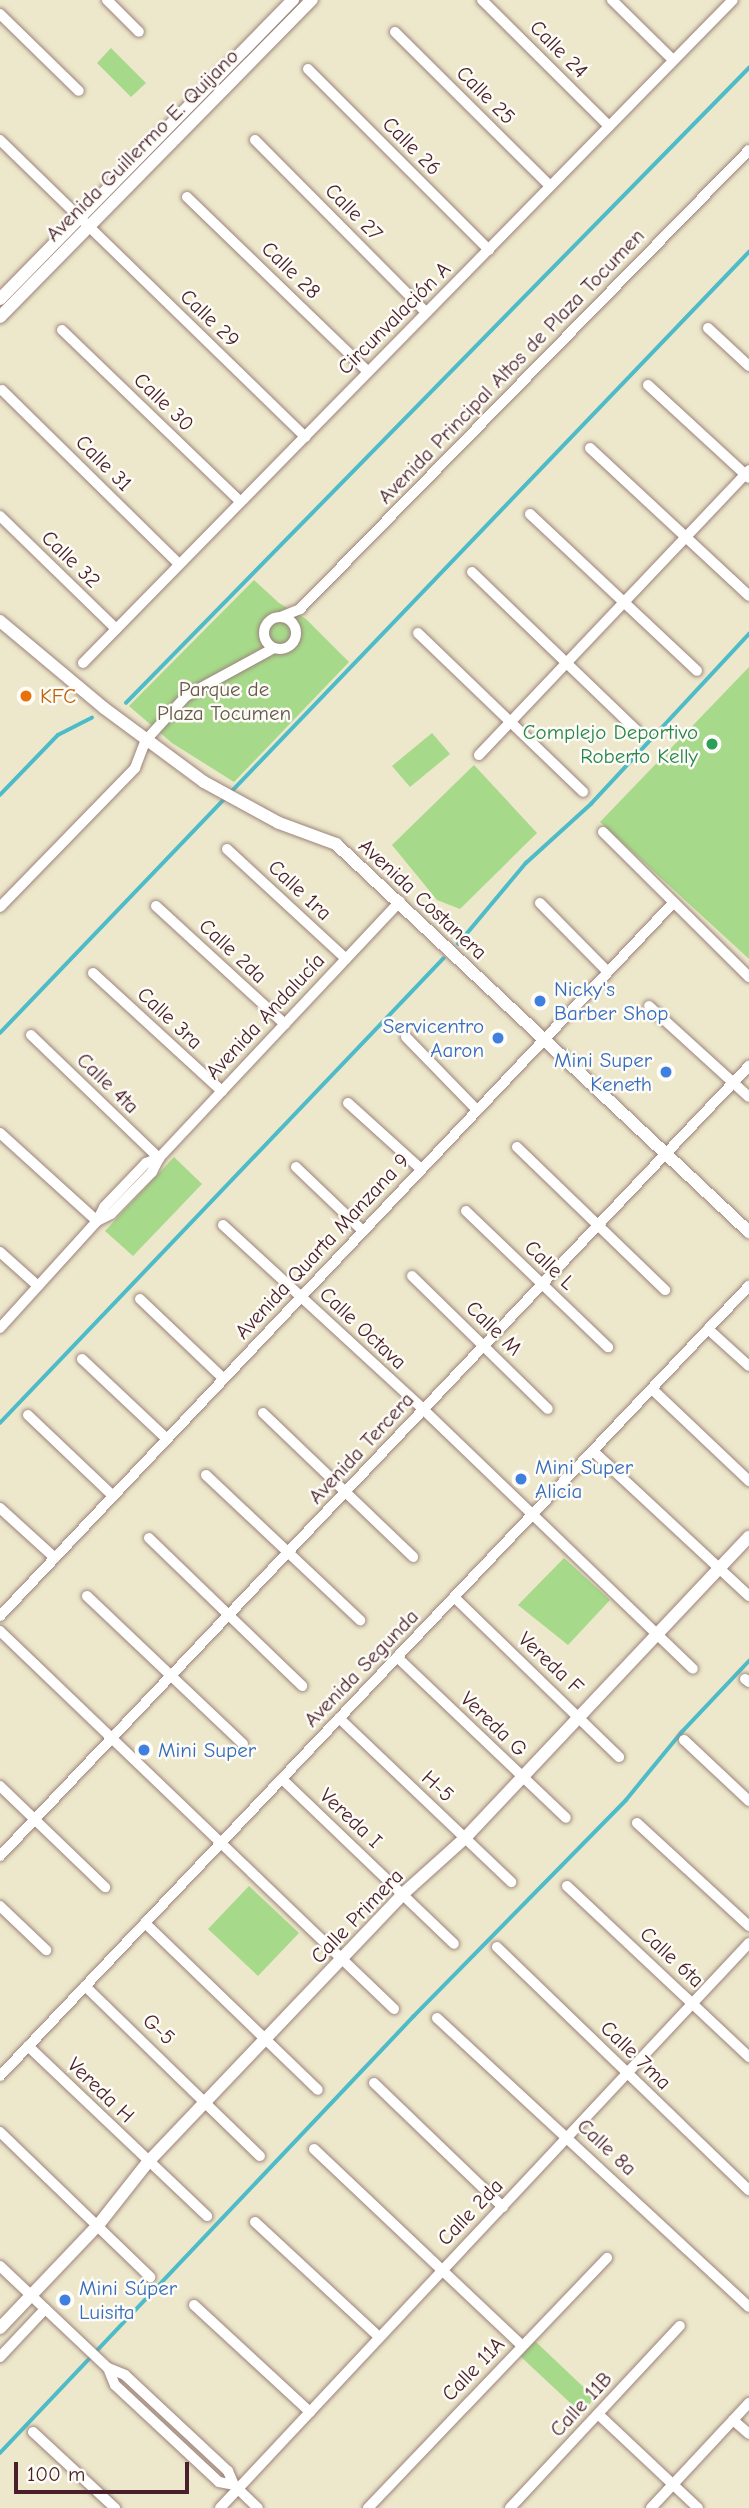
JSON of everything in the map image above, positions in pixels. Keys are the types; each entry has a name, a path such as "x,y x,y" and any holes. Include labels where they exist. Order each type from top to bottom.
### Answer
{"street":[{"path":"107,0 139,32"},
{"name":"Avenida Guillermo E. Quijano","path":"229,75 293,0"},
{"name":"Avenida Guillermo E. Quijano","path":"0,317 84,223 229,75 312,0"},
{"name":"Calle 24","path":"482,0 609,126"},
{"path":"612,0 673,60"},
{"name":"Circunvalación A","path":"83,663 732,0"},
{"path":"0,14 79,91"},
{"name":"Calle 25","path":"394,32 550,186"},
{"name":"Calle 26","path":"309,69 489,250"},
{"name":"Calle 29","path":"0,140 305,437"},
{"name":"Calle 27","path":"255,140 426,312"},
{"name":"Avenida Principal Altos de Plaza Tocumen","path":"284,616 300,609 749,150"},
{"name":"Calle 28","path":"187,197 368,371"},
{"name":"Avenida Guillermo E. Quijano","path":"0,299 84,223"},
{"path":"708,328 749,366"},
{"name":"Calle 30","path":"62,330 240,501"},
{"path":"479,755 748,474 648,384"},
{"name":"Calle 31","path":"2,390 180,564"},
{"path":"590,448 749,596"},
{"path":"530,514 697,671"},
{"name":"Calle 32","path":"0,516 116,629"},
{"path":"472,572 636,730"},
{"name":"Avenida Principal Altos de Plaza Tocumen","path":"295,626 300,609"},
{"path":"0,907 135,768 146,740 198,687 270,645 293,642 295,626 284,616 268,621 264,630 270,645"},
{"name":"Avenida Costanera","path":"0,621 146,740 221,793 238,803 336,844 400,901 749,1232"},
{"path":"418,634 583,792"},
{"path":"603,832 749,977"},
{"name":"Calle 1ra","path":"227,849 346,959"},
{"name":"Avenida Andalucía","path":"0,1328 97,1221 111,1213 144,1180 159,1158 400,901"},
{"path":"540,902 607,971"},
{"name":"Avenida Quarta Manzana 9","path":"0,1616 673,903"},
{"name":"Calle 2da","path":"156,906 285,1024"},
{"name":"Calle 3ra","path":"93,973 222,1091"},
{"path":"649,1006 749,1097"},
{"name":"Calle 4ta","path":"31,1035 159,1158"},
{"path":"406,1037 477,1110"},
{"name":"Avenida Tercera","path":"0,1856 749,1066"},
{"path":"348,1103 421,1169"},
{"path":"0,1133 97,1221"},
{"path":"517,1147 665,1290"},
{"path":"296,1167 363,1231"},
{"name":"Calle L","path":"466,1211 608,1347"},
{"name":"Calle Octava","path":"223,1225 424,1410 531,1516 693,1669"},
{"path":"0,1252 38,1286"},
{"name":"Calle M","path":"412,1276 548,1409"},
{"name":"Avenida Segunda","path":"0,2076 749,1286"},
{"path":"140,1299 223,1378"},
{"path":"708,1329 749,1366"},
{"path":"82,1359 167,1439"},
{"path":"652,1389 749,1481"},
{"path":"263,1413 413,1557"},
{"path":"28,1415 113,1496"},
{"path":"593,1451 749,1596"},
{"path":"206,1475 360,1620"},
{"path":"0,1508 55,1558"},
{"name":"Calle Primera","path":"0,2328 99,2224 148,2162 206,2100 404,1893 465,1838 749,1537"},
{"path":"149,1538 302,1686"},
{"path":"87,1596 243,1744"},
{"name":"Vereda F","path":"454,1597 620,1757"},
{"path":"0,1631 110,1741 221,1842 394,2008"},
{"name":"Vereda G","path":"397,1657 566,1818"},
{"name":"H-5","path":"339,1718 511,1882"},
{"path":"684,1740 749,1801"},
{"name":"Vereda I","path":"282,1779 404,1893 454,1944"},
{"path":"0,1786 105,1887"},
{"path":"637,1823 749,1926"},
{"name":"Calle 6ta","path":"567,1886 749,2057"},
{"path":"0,1906 46,1950"},
{"path":"145,1923 318,2091"},
{"name":"Calle 2da","path":"220,2508 236,2487 310,2412 749,1943"},
{"name":"Calle 7ma","path":"497,1947 749,2190"},
{"name":"G-5","path":"85,1986 206,2100 260,2156"},
{"name":"Calle 8a","path":"437,2018 749,2307"},
{"name":"Vereda H","path":"28,2046 148,2162"},
{"path":"374,2083 503,2207"},
{"path":"0,2132 99,2224 150,2277"},
{"path":"314,2149 522,2346"},
{"path":"148,2162 206,2216"},
{"path":"740,2181 749,2171"},
{"path":"255,2222 379,2337"},
{"name":"Calle 11A","path":"368,2508 607,2258"},
{"path":"0,2266 105,2365 125,2375 228,2471 236,2487 258,2508"},
{"path":"194,2305 310,2412"},
{"path":"0,2357 45,2309"},
{"name":"Calle 11B","path":"510,2508 680,2326"},
{"path":"105,2365 115,2385 219,2482 236,2487"},
{"path":"651,2508 749,2403"},
{"path":"598,2414 698,2508"},
{"path":"733,2420 749,2434"},
{"path":"164,2430 173,2421"},
{"path":"33,2432 115,2508"}],"green space":[{"path":"111,48 146,83 131,97 97,63"},
{"name":"Parque de Plaza Tocumen","path":"254,580 279,603 306,619 349,662 234,782 172,743 129,706"},
{"name":"Complejo Deportivo Roberto Kelly","path":"749,667 749,959 600,822"},
{"path":"432,733 450,754 410,787 392,766"},
{"path":"474,765 537,833 460,909 437,900 392,845"},
{"path":"174,1157 202,1184 133,1256 105,1231"},
{"path":"564,1558 610,1600 568,1645 518,1605"},
{"path":"249,1886 299,1933 258,1976 208,1929"},
{"path":"535,2341 595,2398 581,2413 520,2356"}],"waterway":[{"path":"126,703 749,68"},
{"path":"0,1033 749,252"},
{"path":"458,944 526,863 591,804 749,634"},
{"path":"0,795 58,735 92,718"},
{"path":"0,1423 443,959"},
{"path":"0,2453 413,2017 626,1800 681,1733 749,1661"}],"place":[{"name":"KFC","path":"26,696"},
{"name":"Complejo Deportivo Roberto Kelly","path":"712,744"},
{"name":"Nicky's Barber Shop","path":"540,1001"},
{"name":"Servicentro Aaron","path":"498,1038"},
{"name":"Mini Super Keneth","path":"666,1072"},
{"name":"Mini Super Alicia","path":"521,1479"},
{"name":"Mini Super","path":"144,1750"},
{"name":"Mini Súper Luisita","path":"65,2300"}]}
